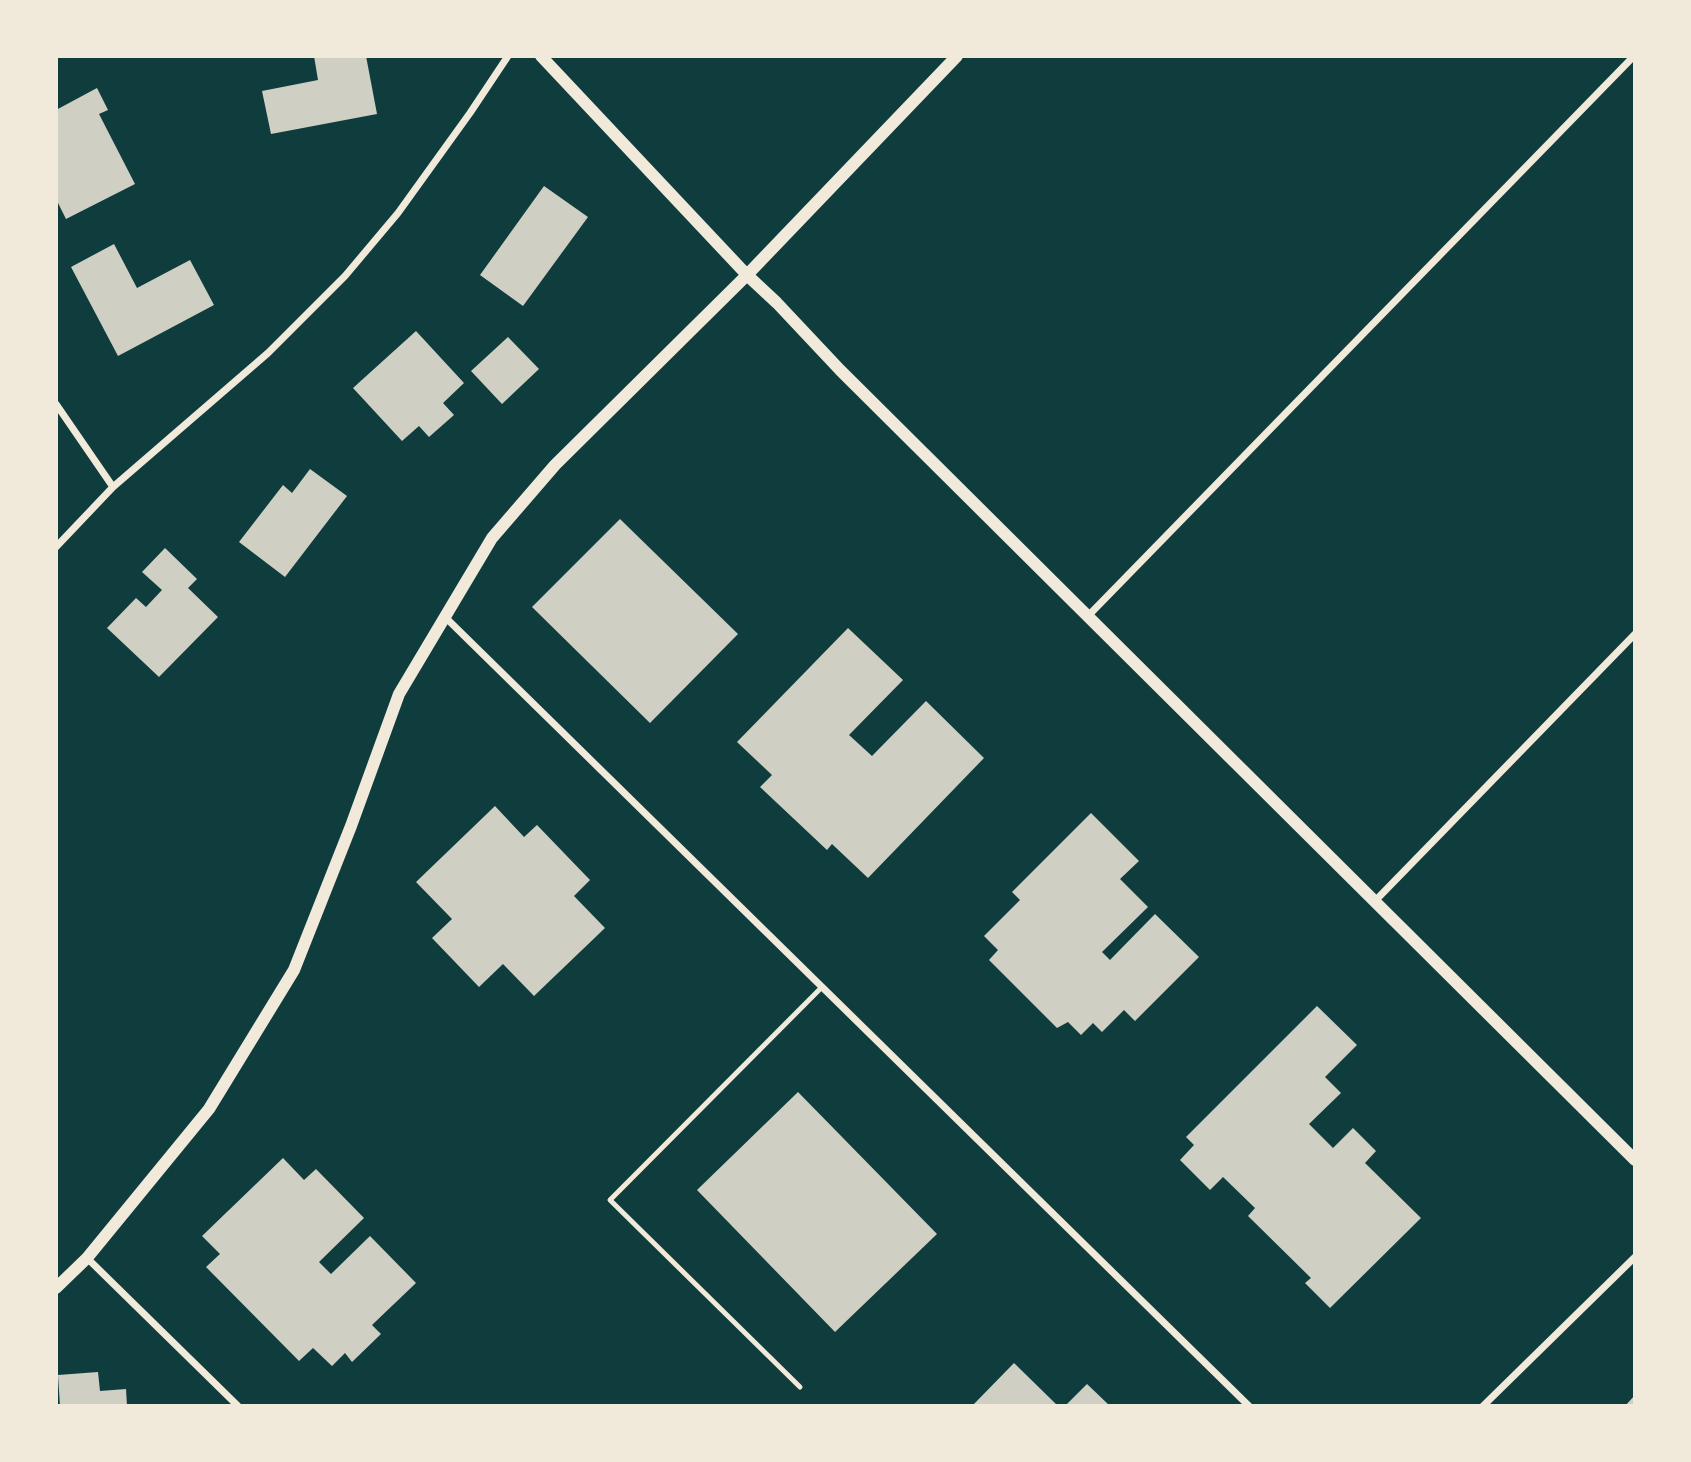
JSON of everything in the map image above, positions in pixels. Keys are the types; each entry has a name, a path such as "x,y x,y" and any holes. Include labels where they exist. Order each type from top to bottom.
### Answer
{"street":[{"path":"56,547 113,487 268,353 345,276 398,213 508,56"},
{"path":"541,56 747,275 1635,1160"},
{"path":"56,1289 87,1258 209,1109 295,970 351,826 398,694 492,538 555,465 747,275 957,56"},
{"path":"1088,616 1634,56"},
{"path":"56,404 113,487"},
{"path":"444,615 1249,1406"},
{"path":"1376,900 1635,634"},
{"path":"1483,1406 1635,1257"},
{"path":"87,1258 238,1406"}],"lane":[{"path":"800,1387 610,1200 822,987"}],"building":[{"path":"314,56 366,56 377,114 271,134 262,91 318,80"},
{"path":"97,88 108,110 99,114 135,184 66,219 56,199 56,110"},
{"path":"544,186 588,217 523,306 480,275"},
{"path":"114,244 137,288 190,260 214,305 118,356 71,267"},
{"path":"416,331 464,383 443,403 454,415 429,437 419,426 402,441 353,388"},
{"path":"508,337 539,369 502,404 471,371"},
{"path":"310,469 347,496 285,577 239,542 283,485 292,493"},
{"path":"620,519 738,634 650,723 532,607"},
{"path":"165,548 197,579 188,588 218,617 159,677 107,628 136,598 146,607 162,590 142,572"},
{"path":"848,628 903,680 849,735 872,756 926,701 984,758 868,878 832,844 827,850 760,787 772,775 737,742"},
{"path":"495,806 524,837 537,825 590,880 574,896 605,928 534,996 503,964 479,987 432,938 452,919 416,882"},
{"path":"1091,813 1139,861 1120,879 1148,907 1102,952 1110,960 1155,914 1199,957 1135,1021 1124,1010 1102,1032 1093,1023 1081,1035 1068,1022 1057,1028 989,960 998,950 984,936 1020,900 1012,892"},
{"path":"1317,1006 1357,1045 1325,1077 1341,1093 1309,1124 1333,1148 1353,1128 1376,1151 1365,1163 1421,1218 1330,1308 1305,1283 1311,1278 1248,1216 1255,1208 1223,1177 1210,1190 1180,1160 1194,1145 1186,1137"},
{"path":"798,1092 937,1234 835,1332 697,1190"},
{"path":"283,1158 304,1180 316,1169 364,1218 319,1262 331,1274 370,1236 416,1283 372,1325 381,1334 352,1362 345,1353 332,1366 313,1348 299,1361 206,1267 220,1254 202,1236"},
{"path":"1014,1363 1058,1406 972,1406"},
{"path":"98,1372 100,1391 126,1389 127,1406 60,1406 58,1375"},
{"path":"1087,1384 1110,1406 1065,1406"},
{"path":"1635,1395 1635,1406 1625,1406"}]}
